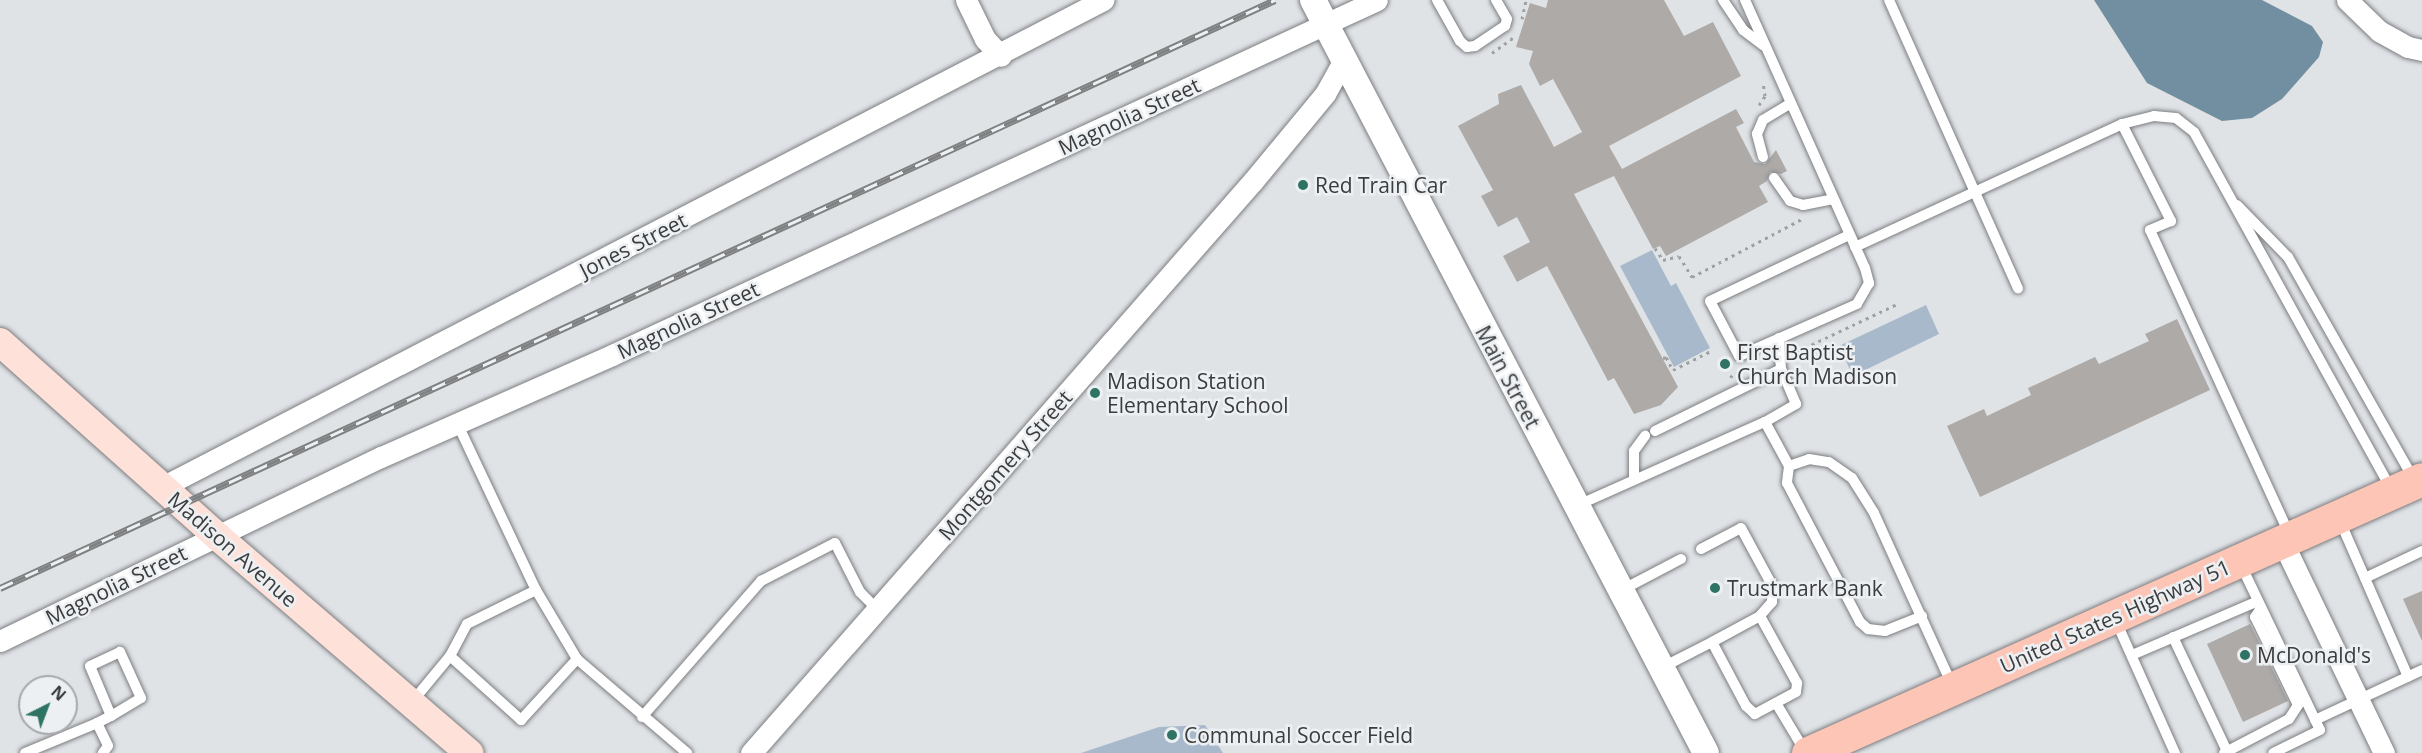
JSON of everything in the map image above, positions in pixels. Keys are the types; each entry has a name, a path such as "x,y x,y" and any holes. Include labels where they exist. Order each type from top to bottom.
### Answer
{"main road":[{"name":"Madison Avenue","path":"0,342 217,536 469,753"},
{"name":"United States Highway 51","path":"1807,753 2114,616 2287,542 2410,484"}],"street":[{"path":"966,0 985,39 1001,56"},
{"name":"Jones Street","path":"162,487 1001,56 1103,0"},
{"name":"Main Street","path":"1313,0 1706,753"},
{"name":"Magnolia Street","path":"0,641 457,423 1377,0"},
{"path":"2347,0 2379,31 2408,47 2422,50"},
{"name":"Montgomery Street","path":"751,753 1253,181 1325,94 1343,61"},
{"path":"2287,542 2384,753"}],"lane":[{"path":"1437,0 1460,41 1467,47 1475,46 1505,26 1507,19 1496,0"},
{"path":"1723,0 1743,30 1765,46"},
{"path":"1745,0 1855,247 1869,283 1861,299 1739,356 1710,301 1849,236"},
{"path":"1889,0 2018,289"},
{"path":"1763,157 1757,134 1763,120 1790,104"},
{"path":"1855,247 2122,124 2154,116 2176,118 2194,132 2232,201 2410,484"},
{"path":"2122,124 2170,221 2150,230 2287,542"},
{"path":"1774,178 1790,201 1803,205 1833,199"},
{"path":"2232,201 2264,228 2288,257 2410,484"},
{"path":"1576,506 1634,478 1660,471 1765,422 1796,404 1781,369 1779,338"},
{"path":"1634,478 1634,451 1650,434 1781,369"},
{"path":"1765,422 1789,466 1787,483 1860,622 1868,629 1885,631 1922,616"},
{"path":"457,423 536,590 577,659 642,717 687,753"},
{"path":"1789,466 1819,460 1848,472 1874,513 1953,688"},
{"path":"2339,518 2408,677"},
{"path":"1661,668 1760,616 1772,602 1773,587 1741,528 1701,549"},
{"path":"642,717 761,581 836,543 860,592 878,609"},
{"path":"2365,578 2422,551"},
{"path":"1620,591 1680,559"},
{"path":"2239,562 2320,730 2273,753"},
{"path":"411,703 450,656 467,624 536,590"},
{"path":"2132,655 2259,604"},
{"path":"2174,637 2225,752 2289,719 2298,705 2255,617 2259,604"},
{"path":"1712,642 1746,706 1755,714 1776,703 1796,692 1797,683 1760,616"},
{"path":"2114,616 2175,753"},
{"path":"25,753 98,723 111,716 141,698 120,652 90,666 111,716"},
{"path":"450,656 521,720 577,659"},
{"path":"2315,720 2422,670"},
{"path":"1776,703 1807,753"},
{"path":"98,723 108,747 103,753"}],"path":[{"path":"1655,248 1663,260 1679,256 1692,277 1807,217"},
{"path":"1798,351 1897,304"},
{"path":"1663,358 1666,357 1673,370 1711,351"}],"shaded area":[{"path":"2094,0 2262,0 2312,26 2323,42 2319,57 2282,99 2252,118 2222,121 2147,83"},
{"path":"1652,250 1671,286 1676,283 1710,348 1674,367 1620,266"},
{"path":"1926,305 1939,334 1853,376 1839,346"},
{"name":"Communal Soccer Field","path":"1205,725 1223,753 1081,753 1159,727"}],"building":[{"path":"1548,0 1664,0 1684,36 1713,22 1741,76 1609,146 1622,169 1736,109 1744,123 1736,127 1754,162 1765,164 1776,150 1787,171 1781,174 1770,172 1767,181 1759,186 1768,202 1666,256 1660,246 1653,249 1614,176 1574,194 1678,387 1661,405 1634,414 1614,378 1608,381 1547,266 1517,282 1503,256 1530,242 1517,217 1498,227 1481,196 1493,190 1458,126 1499,104 1498,94 1521,85 1554,147 1582,132 1553,79 1540,86 1529,64 1533,51 1516,47 1530,3 1546,8"},
{"path":"2177,319 2210,390 1980,497 1947,426 1984,409 1987,416 2031,395 2028,388 2095,357 2099,364 2149,341 2145,334"},
{"path":"2422,591 2422,641 2403,599"},
{"path":"2250,624 2288,701 2243,722 2207,644"}],"railway":[{"path":"0,588 1275,0"}],"place":[{"name":"Red Train Car","path":"1303,185"},
{"name":"First Baptist Church Madison","path":"1725,364"},
{"name":"Madison Station Elementary School","path":"1095,393"},
{"name":"Trustmark Bank","path":"1715,588"},
{"name":"McDonald's","path":"2245,655"},
{"name":"Communal Soccer Field","path":"1172,735"}]}
